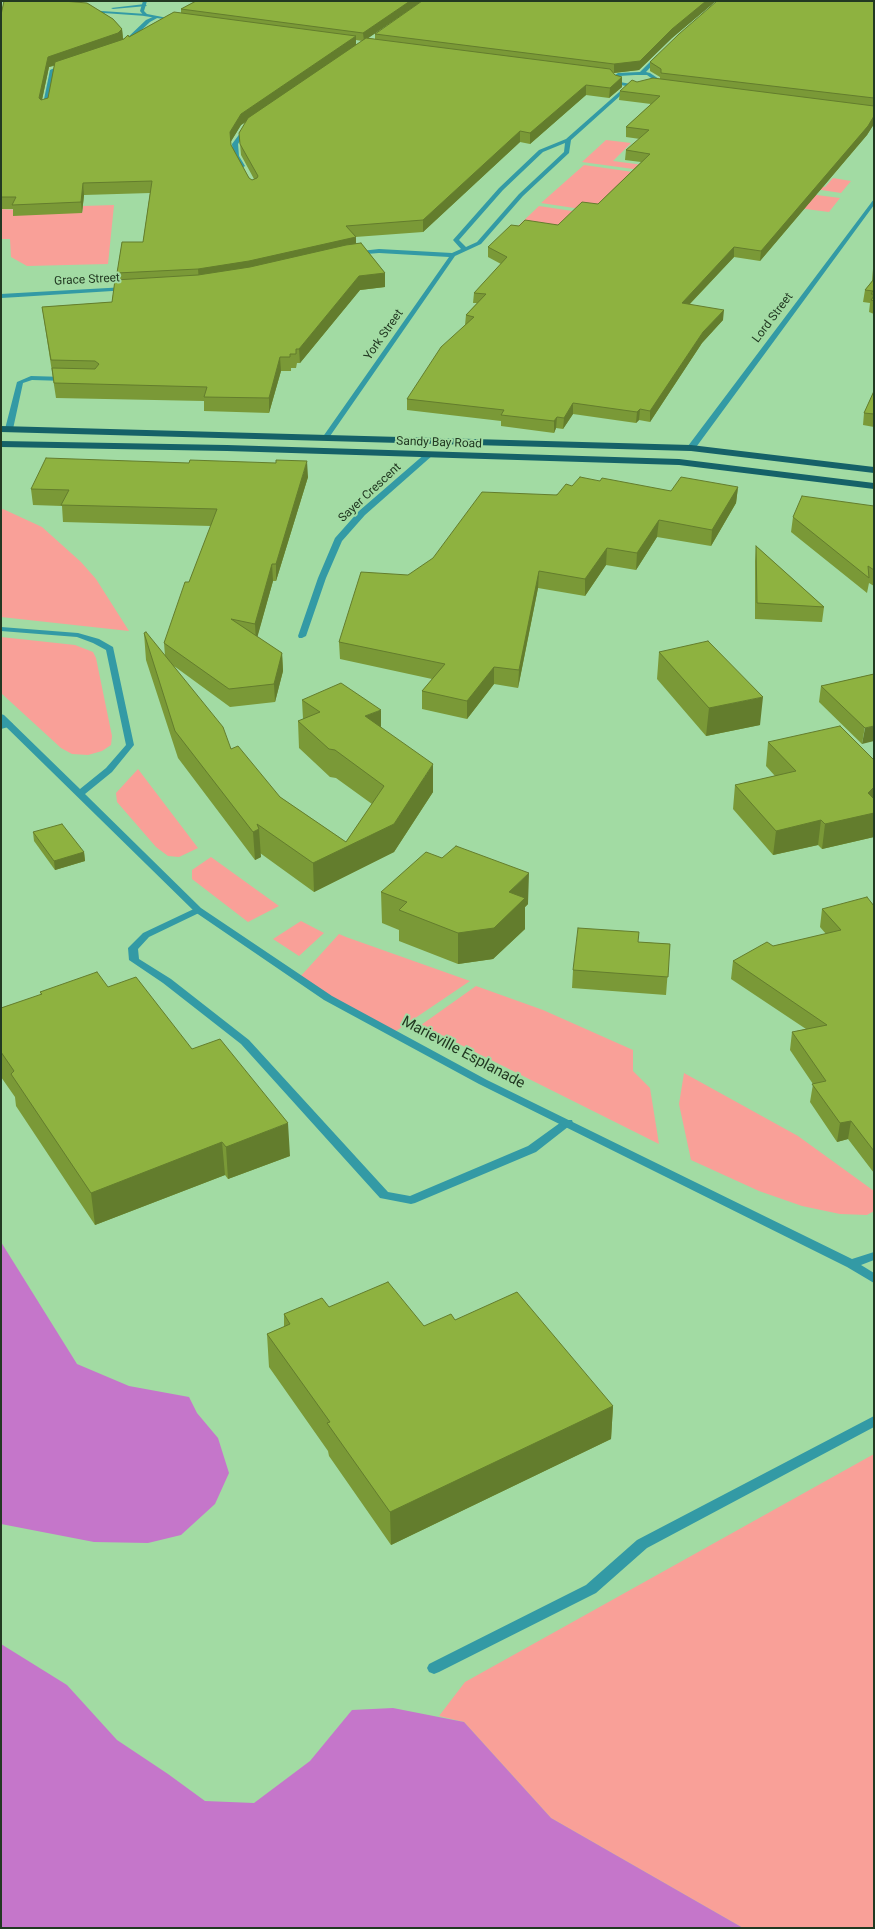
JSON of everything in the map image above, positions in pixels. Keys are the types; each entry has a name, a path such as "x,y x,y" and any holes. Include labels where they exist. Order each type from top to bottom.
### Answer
{"main road":[{"name":"Sandy Bay Road","path":"5,429 691,448 874,470"},
{"path":"319,452 326,438"},
{"name":"Sandy Bay Road","path":"1,444 679,462 874,486"},
{"path":"679,462 691,448"}],"street":[{"path":"146,15 142,11 145,3 86,9 187,21"},
{"path":"122,46 148,21 158,17"},
{"path":"642,73 661,54"},
{"path":"44,108 52,70 70,64"},
{"path":"605,76 614,77 623,74 642,73 656,78 654,84"},
{"path":"614,77 614,81 629,86 662,85"},
{"name":"York Street","path":"465,249 456,240 501,188 541,151 568,140 629,86"},
{"path":"245,172 236,156 235,144 244,127 252,122"},
{"name":"York Street","path":"326,438 453,256 479,243 521,195 567,152 568,140"},
{"name":"Lord Street","path":"691,448 874,201"},
{"path":"346,254 379,251 453,256"},
{"name":"Grace Street","path":"1,296 130,289"},
{"path":"5,429 20,382 31,378 77,379"},
{"name":"Sayer Crescent","path":"302,636 322,578 338,540 362,513 429,455"},
{"path":"1,629 78,635 96,641 110,649 130,745 109,770 79,794"},
{"name":"Marieville Esplanade","path":"4,722 198,910 328,998 484,1082 852,1264 874,1279"},
{"path":"198,910 146,935 133,948 134,960 245,1042 384,1195 411,1200 532,1149 568,1123"},
{"path":"852,1264 874,1256"},
{"path":"434,1668 591,1589 642,1544 874,1421"}],"shaded area":[{"path":"606,140 631,143 613,161 666,168 707,179 582,162"},
{"path":"584,165 633,172 667,222 541,203"},
{"path":"833,178 851,181 841,193 815,189 818,186 825,187"},
{"path":"809,194 840,198 829,212 798,208"},
{"path":"114,205 108,264 27,266 11,257 10,239 1,239 1,209 82,213 83,206"},
{"path":"539,206 579,212 558,232 518,226"},
{"path":"3,509 42,527 81,562 96,579 129,631 1,617 1,510"},
{"path":"1,637 75,645 93,652 96,658 112,736 111,745 102,751 88,755 72,754 61,748 1,693"},
{"path":"138,769 198,848 179,857 168,856 156,847 117,802 116,793"},
{"path":"211,857 279,906 248,922 192,879 192,870"},
{"path":"301,921 324,933 299,956 273,939"},
{"path":"339,934 470,981 393,1033 299,978"},
{"path":"476,986 543,1010 633,1050 633,1071 650,1088 659,1144 421,1025"},
{"path":"684,1073 798,1136 874,1191 874,1211 867,1215 840,1214 802,1206 759,1191 691,1160 679,1104"},
{"path":"1,1242 77,1364 129,1386 189,1397 197,1413 218,1438 229,1473 215,1504 181,1535 148,1543 94,1542 1,1524"},
{"path":"874,1454 874,1928 743,1928 551,1818 464,1722 439,1716 465,1682"},
{"path":"1,1644 67,1685 117,1740 205,1801 254,1803 310,1761 352,1710 393,1708 464,1722 551,1818 743,1928 1,1928"}],"building":[{"path":"4,1 87,3 113,19 122,29 118,33 48,57 39,98 41,100 48,98 55,62 124,39 128,35 129,37 174,12 356,36 241,114 230,132 231,145 249,178 252,180 258,176 240,144 239,133 248,118 366,38 610,69 615,75 622,77 610,88 586,85 530,133 520,131 423,220 346,226 356,237 249,261 198,269 117,273 122,242 143,242 152,181 83,183 81,202 12,205 16,197 1,197 1,15"},
{"path":"196,1 410,1 363,33 181,9"},
{"path":"422,1 706,1 672,29 640,61 614,64 375,34"},
{"path":"717,1 874,1 874,98 661,73 661,69 650,62"},
{"path":"653,78 874,106 874,116 868,126 761,251 734,247 682,303 724,310 703,332 650,411 640,409 637,412 573,403 564,418 557,417 554,421 501,415 504,410 407,399 441,347 474,317 466,315 486,294 474,293 507,257 488,247 511,225 519,226 525,220 558,225 582,202 598,204 650,154 626,150 649,130 626,127 660,96 620,91 632,80 637,82"},
{"path":"361,243 385,273 359,276 299,349 296,349 296,354 290,354 290,357 280,357 269,398 204,397 207,387 54,383 52,368 95,369 99,364 95,361 51,360 42,307 112,302 115,280 198,275 250,267"},
{"path":"874,279 874,294 871,294 873,291 865,290"},
{"path":"874,391 874,414 864,413"},
{"path":"46,458 189,463 190,460 276,463 276,460 307,461 276,564 272,564 255,624 231,619 282,653 274,684 229,689 164,643 185,582 189,582 217,509 61,505 69,490 31,489"},
{"path":"580,477 600,481 602,478 671,491 681,477 738,487 712,530 659,520 637,553 607,548 585,579 539,571 519,670 494,667 467,701 422,691 445,664 339,642 361,572 408,575 433,558 482,492 557,495 566,484 572,486"},
{"path":"802,496 874,506 874,570 868,566 869,578 793,517"},
{"path":"756,546 824,607 757,603"},
{"path":"146,632 223,727 231,749 238,746 280,797 346,842 384,786 335,750 329,749 298,721 320,712 302,700 341,683 381,710 365,716 433,764 394,824 313,863 257,824 259,829 253,832 175,731 144,633"},
{"path":"708,641 763,697 709,708 659,652"},
{"path":"874,674 874,726 865,728 821,686"},
{"path":"840,726 874,760 874,787 868,793 874,799 874,813 825,824 821,820 776,831 735,785 796,771 768,742"},
{"path":"62,824 84,852 54,861 33,832"},
{"path":"456,846 529,873 509,892 525,898 494,928 458,933 399,910 407,902 381,892 426,852 442,858"},
{"path":"867,897 874,906 874,1151 851,1121 840,1123 812,1084 826,1081 792,1032 827,1025 733,961 767,942 773,946 841,930 822,909"},
{"path":"578,928 639,932 638,942 670,944 668,977 573,970"},
{"path":"97,972 108,987 136,977 192,1049 220,1039 288,1123 226,1147 222,1142 91,1193 11,1074 14,1071 1,1052 1,1008"},
{"path":"388,1282 424,1326 451,1314 455,1320 517,1292 613,1406 390,1512 327,1423 330,1422 267,1334 290,1324 284,1314 322,1298 329,1307"}]}
